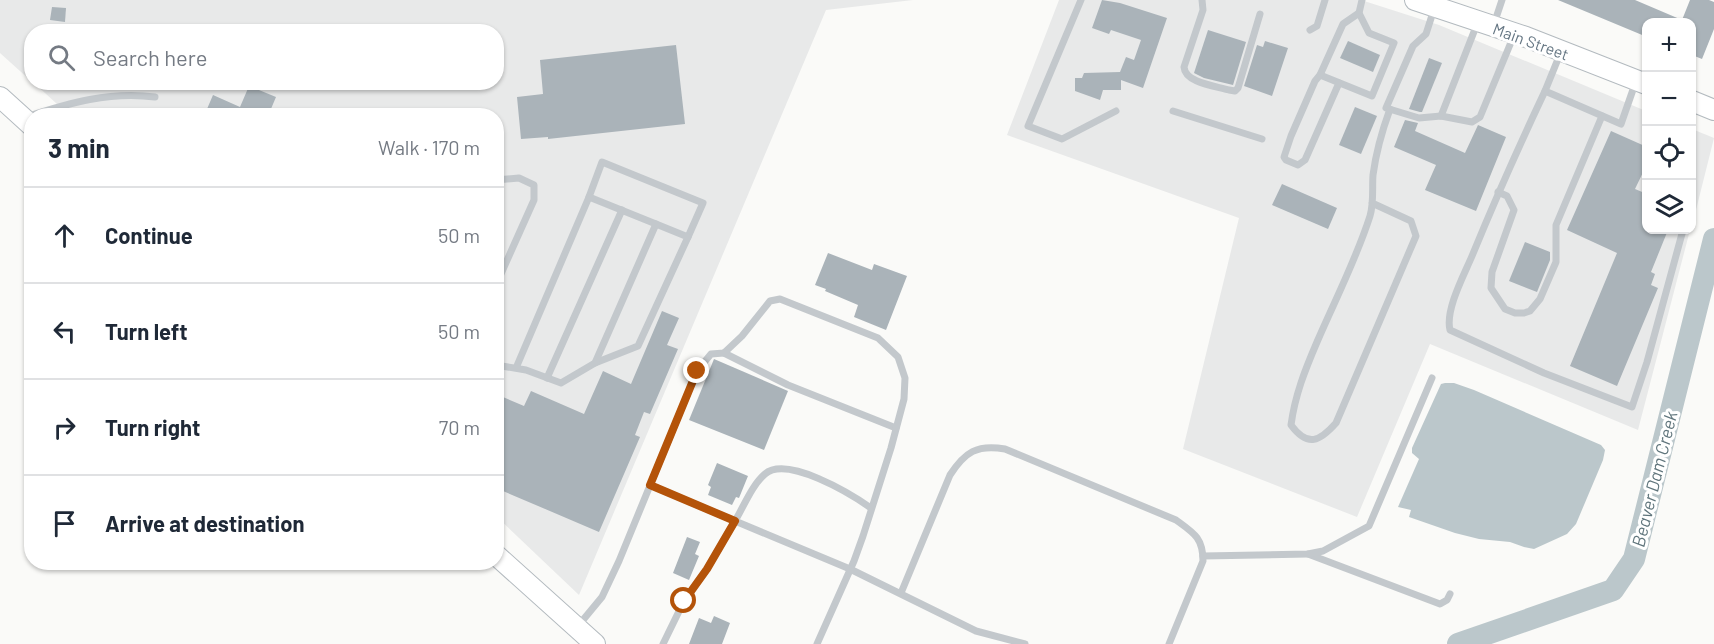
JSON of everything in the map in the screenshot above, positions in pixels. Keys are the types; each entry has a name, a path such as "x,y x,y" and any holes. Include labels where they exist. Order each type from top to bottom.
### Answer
{"main road":[{"name":"Main Street","path":"1415,0 1435,7 1456,10 1485,24 1642,82"},
{"path":"0,97 24,119"},
{"path":"504,562 595,644"}],"lane":[{"path":"1081,0 1028,126 1062,139 1116,111"},
{"path":"1202,0 1203,9 1184,72 1190,78 1229,90 1235,91 1238,88 1260,14"},
{"path":"1310,30 1317,26 1325,0"},
{"path":"1320,75 1372,96 1394,43 1369,33 1359,13 1362,0"},
{"path":"1441,116 1485,24 1502,0"},
{"path":"1435,7 1426,34 1413,45 1386,108 1419,118 1441,116 1472,122 1480,117 1515,34"},
{"path":"1339,83 1305,160 1298,165 1286,160 1284,157 1315,81 1320,75 1342,24 1359,13"},
{"path":"1561,51 1545,92 1498,192 1452,304 1450,330 1544,373 1632,406 1647,362 1682,234"},
{"path":"1545,92 1621,124 1642,82"},
{"path":"57,108 68,103 107,95 136,95 155,98"},
{"path":"1372,203 1411,221 1416,236 1336,423 1323,438 1314,440 1299,436 1292,425 1294,403 1299,386 1360,247 1372,212 1372,203 1373,177 1380,137 1390,109"},
{"path":"1173,111 1262,140"},
{"path":"1498,192 1507,196 1514,210 1492,272 1491,288 1505,309 1515,313 1524,313 1530,311 1540,299 1556,262 1556,225 1602,116"},
{"path":"504,366 526,370 561,383 596,363 638,346 703,203 602,162 516,368"},
{"path":"504,179 519,178 534,185 534,200 504,267"},
{"path":"589,197 688,237"},
{"path":"547,378 622,210"},
{"path":"596,363 656,224"},
{"path":"724,353 742,336 770,302 780,299 878,338 898,357 905,378 896,428 872,508 850,569 817,644"},
{"path":"576,628 602,597 697,371 711,354 724,353 788,385 896,428"},
{"path":"1203,556 1308,554 1323,550 1370,526 1432,378"},
{"path":"901,593 950,475 960,460 968,454 976,449 992,446 1005,449 1176,520 1195,534 1203,547 1203,561 1168,644"},
{"path":"663,644 684,601 707,569 758,482 766,473 777,468 790,468 829,484 872,508"},
{"path":"650,485 850,569 976,631 1025,644"},
{"path":"1308,554 1440,604 1447,600 1450,594"}],"shaded area":[{"path":"0,0 913,0 826,10 579,595 504,524 504,108 61,108 42,90 504,90 504,24 24,24 24,75 0,53"},
{"path":"1059,0 1361,0 1439,25 1642,109 1642,234 1689,234 1638,430 1430,344 1357,517 1183,449 1239,218 1007,135"},
{"path":"1696,131 1714,138 1696,210"},
{"path":"1454,383 1474,390 1601,445 1605,450 1603,460 1576,524 1567,534 1534,549 1510,542 1479,539 1455,533 1409,517 1411,510 1398,507 1419,459 1412,453 1412,448 1441,384"}],"building":[{"path":"1102,0 1120,3 1167,18 1143,88 1121,80 1121,90 1103,90 1100,100 1075,91 1075,78 1082,78 1084,73 1120,72 1126,57 1134,60 1141,40 1111,30 1109,34 1092,28"},
{"path":"1558,0 1635,0 1677,18 1642,18 1642,35"},
{"path":"1690,0 1714,2 1714,29 1702,59 1696,57 1696,18 1683,18"},
{"path":"52,7 66,8 65,22 50,20"},
{"path":"1208,30 1246,42 1233,85 1204,78 1194,73"},
{"path":"1265,41 1288,48 1272,96 1244,86 1257,45 1263,47"},
{"path":"1348,41 1380,55 1373,72 1340,58"},
{"path":"676,45 685,124 548,139 548,137 521,139 517,97 543,94 540,60"},
{"path":"1429,58 1442,63 1422,112 1409,109"},
{"path":"247,90 259,90 276,97 271,108 207,108 213,95 240,107"},
{"path":"1355,107 1377,116 1361,154 1339,145"},
{"path":"1405,120 1418,123 1415,131 1465,153 1478,125 1506,137 1476,211 1425,190 1436,165 1394,147"},
{"path":"1611,131 1642,145 1642,174 1635,189 1642,192 1642,234 1666,234 1651,272 1655,274 1651,285 1658,288 1617,386 1570,366 1617,253 1567,230"},
{"path":"1282,184 1337,208 1328,229 1272,205"},
{"path":"1525,242 1550,252 1550,260 1537,292 1509,281"},
{"path":"828,253 872,270 874,264 907,276 886,330 854,317 858,305 815,285"},
{"path":"662,311 679,318 667,345 678,349 650,414 644,412 635,435 640,437 599,532 504,491 504,397 524,406 531,391 584,414 603,371 631,384"},
{"path":"714,359 788,391 764,450 689,420"},
{"path":"717,463 748,476 739,498 736,497 732,505 708,495 711,487 708,485"},
{"path":"687,537 700,542 695,554 699,556 689,580 673,573"},
{"path":"714,616 730,623 722,644 689,644 699,618 711,623"}],"waterway":[{"name":"Beaver Dam Creek","path":"1458,644 1613,590 1634,559 1714,239"}],"route":[{"path":"684,601 707,569 735,521 650,485 697,371"}]}
